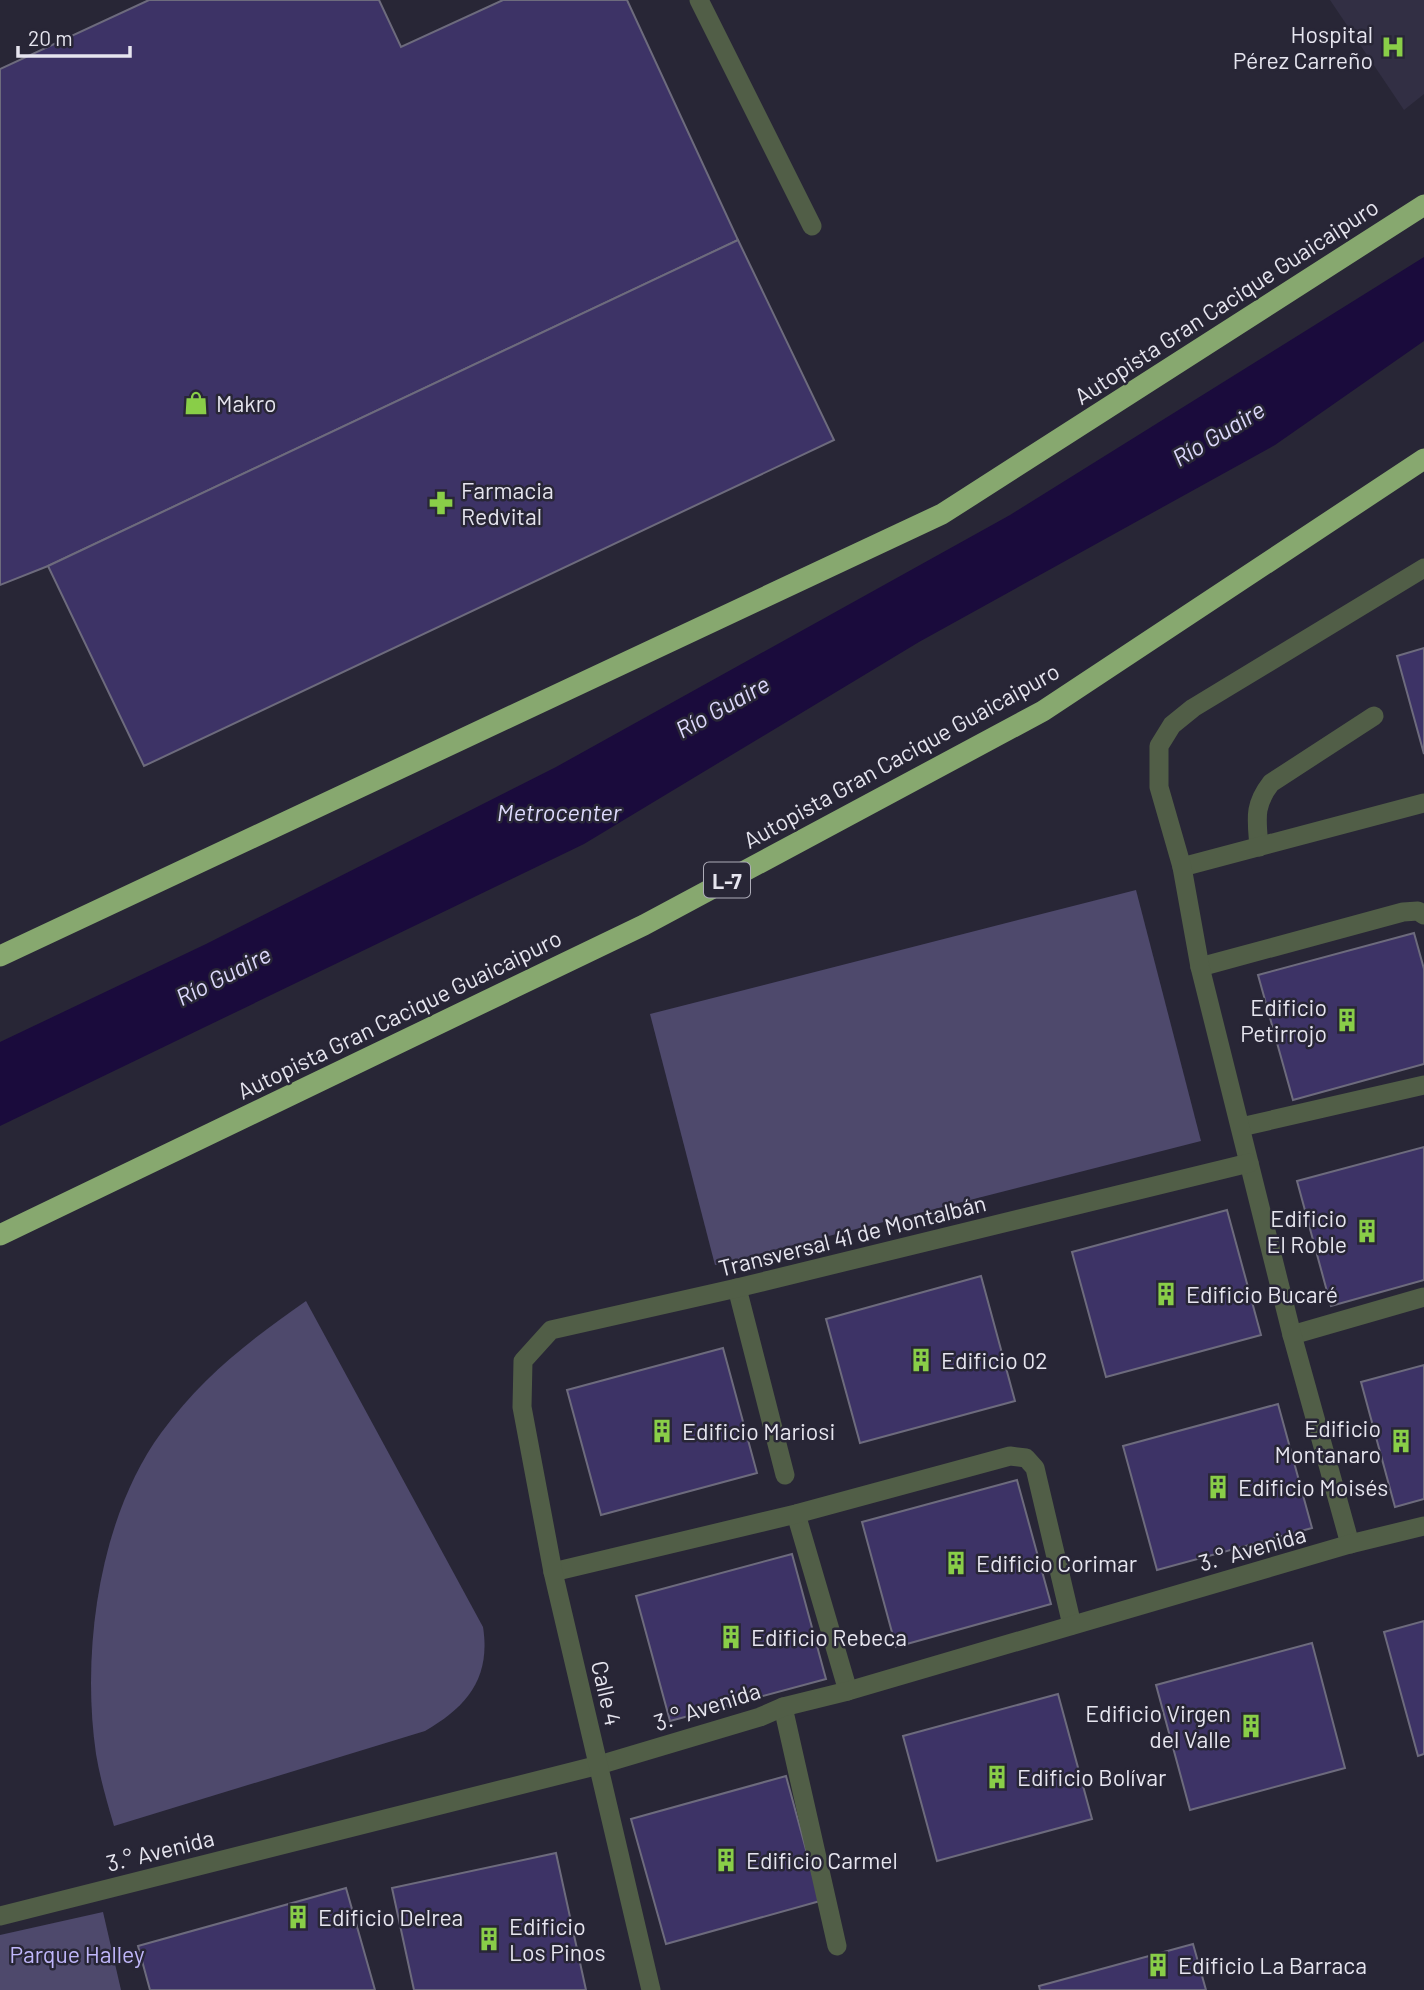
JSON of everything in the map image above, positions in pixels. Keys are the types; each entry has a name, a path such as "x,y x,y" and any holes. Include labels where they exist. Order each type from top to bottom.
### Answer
{"highway":[{"name":"Autopista Gran Cacique Guaicaipuro","path":"0,956 942,514 1424,205"},
{"name":"Autopista Gran Cacique Guaicaipuro","path":"0,1235 643,925 1043,711 1424,459"}],"street":[{"path":"699,0 812,226"},
{"path":"1350,1544 1292,1335 1200,967 1182,867 1159,787 1159,746 1172,725 1194,708 1424,568"},
{"path":"1259,847 1256,811 1261,795 1271,783 1374,716"},
{"path":"1182,867 1424,803"},
{"path":"1200,967 1403,912 1418,911 1424,915"},
{"path":"1241,1127 1424,1084"},
{"name":"Transversal 41 de Montalbán","path":"522,1407 523,1361 551,1330 737,1288 1249,1163"},
{"path":"737,1288 785,1475"},
{"path":"1292,1335 1424,1297"},
{"name":"Calle 4","path":"522,1407 553,1572 651,1990"},
{"path":"553,1572 796,1514 1010,1456 1026,1458 1035,1468 1072,1625"},
{"path":"796,1514 848,1691"},
{"name":"3.° Avenida","path":"0,1916 599,1765 760,1717 783,1707 848,1691 1350,1544 1424,1526"},
{"path":"783,1707 837,1946"}],"shaded area":[{"name":"Hospital Pérez Carreño","path":"1330,0 1424,0 1424,94 1404,110"}],"green space":[{"path":"1136,890 1201,1141 715,1265 650,1014"},
{"path":"306,1301 483,1627 485,1645 479,1676 464,1701 425,1731 114,1826 96,1754 91,1672 100,1587 109,1545 123,1505 140,1467 161,1433 193,1394 246,1345"},
{"name":"Parque Halley","path":"103,1912 121,1990 0,1990 0,1935"}],"water":[{"name":"Metrocenter","path":"1424,257 1424,341 1275,445 919,642 584,844 0,1126 0,1042 206,944 556,767 1010,515"}],"building":[{"name":"Makro","path":"149,0 379,0 401,47 503,0 627,0 738,240 48,566 0,585 0,69"},
{"name":"Farmacia Redvital","path":"738,240 834,440 144,766 48,566"},
{"path":"1424,648 1424,754 1397,656"},
{"name":"Edificio Petirrojo","path":"1414,933 1424,969 1424,1064 1293,1100 1258,975"},
{"name":"Edificio El Roble","path":"1424,1147 1424,1280 1331,1306 1297,1181"},
{"name":"Edificio Bucaré","path":"1227,1210 1261,1335 1106,1377 1072,1252"},
{"name":"Edificio 02","path":"981,1276 1015,1401 860,1443 826,1319"},
{"name":"Edificio Mariosi","path":"723,1348 757,1473 601,1515 567,1390"},
{"name":"Edificio Montanaro","path":"1424,1365 1424,1499 1395,1507 1361,1382"},
{"name":"Edificio Moisés","path":"1278,1404 1312,1528 1157,1570 1123,1446"},
{"name":"Edificio Corimar","path":"1017,1480 1051,1604 896,1647 862,1522"},
{"name":"Edificio Rebeca","path":"792,1554 826,1679 670,1721 636,1596"},
{"path":"1424,1621 1424,1754 1418,1756 1384,1632"},
{"name":"Edificio Virgen del Valle","path":"1312,1643 1345,1768 1190,1810 1156,1685"},
{"name":"Edificio Bolívar","path":"1058,1694 1092,1819 937,1861 903,1736"},
{"name":"Edificio Carmel","path":"786,1776 820,1901 666,1944 631,1819"},
{"name":"Edificio Los Pinos","path":"556,1853 586,1990 414,1990 392,1888"},
{"name":"Edificio Delrea","path":"346,1888 375,1990 150,1990 138,1946"},
{"name":"Edificio La Barraca","path":"1193,1944 1206,1990 1040,1990 1039,1986"}],"place":[{"name":"Hospital Pérez Carreño","path":"1393,47"},
{"name":"Makro","path":"196,403"},
{"name":"Farmacia Redvital","path":"441,503"},
{"name":"Edificio Petirrojo","path":"1347,1020"},
{"name":"Edificio El Roble","path":"1367,1231"},
{"name":"Edificio Bucaré","path":"1166,1294"},
{"name":"Edificio 02","path":"921,1360"},
{"name":"Edificio Mariosi","path":"662,1431"},
{"name":"Edificio Montanaro","path":"1401,1441"},
{"name":"Edificio Moisés","path":"1218,1487"},
{"name":"Edificio Corimar","path":"956,1563"},
{"name":"Edificio Rebeca","path":"731,1637"},
{"name":"Edificio Virgen del Valle","path":"1251,1726"},
{"name":"Edificio Bolívar","path":"997,1777"},
{"name":"Edificio Carmel","path":"726,1860"},
{"name":"Edificio Delrea","path":"298,1917"},
{"name":"Edificio Los Pinos","path":"489,1939"},
{"name":"Edificio La Barraca","path":"1158,1965"}],"water label":[{"name":"Río Guaire","path":"1218,433"},
{"name":"Río Guaire","path":"722,706"},
{"name":"Río Guaire","path":"223,975"}]}
